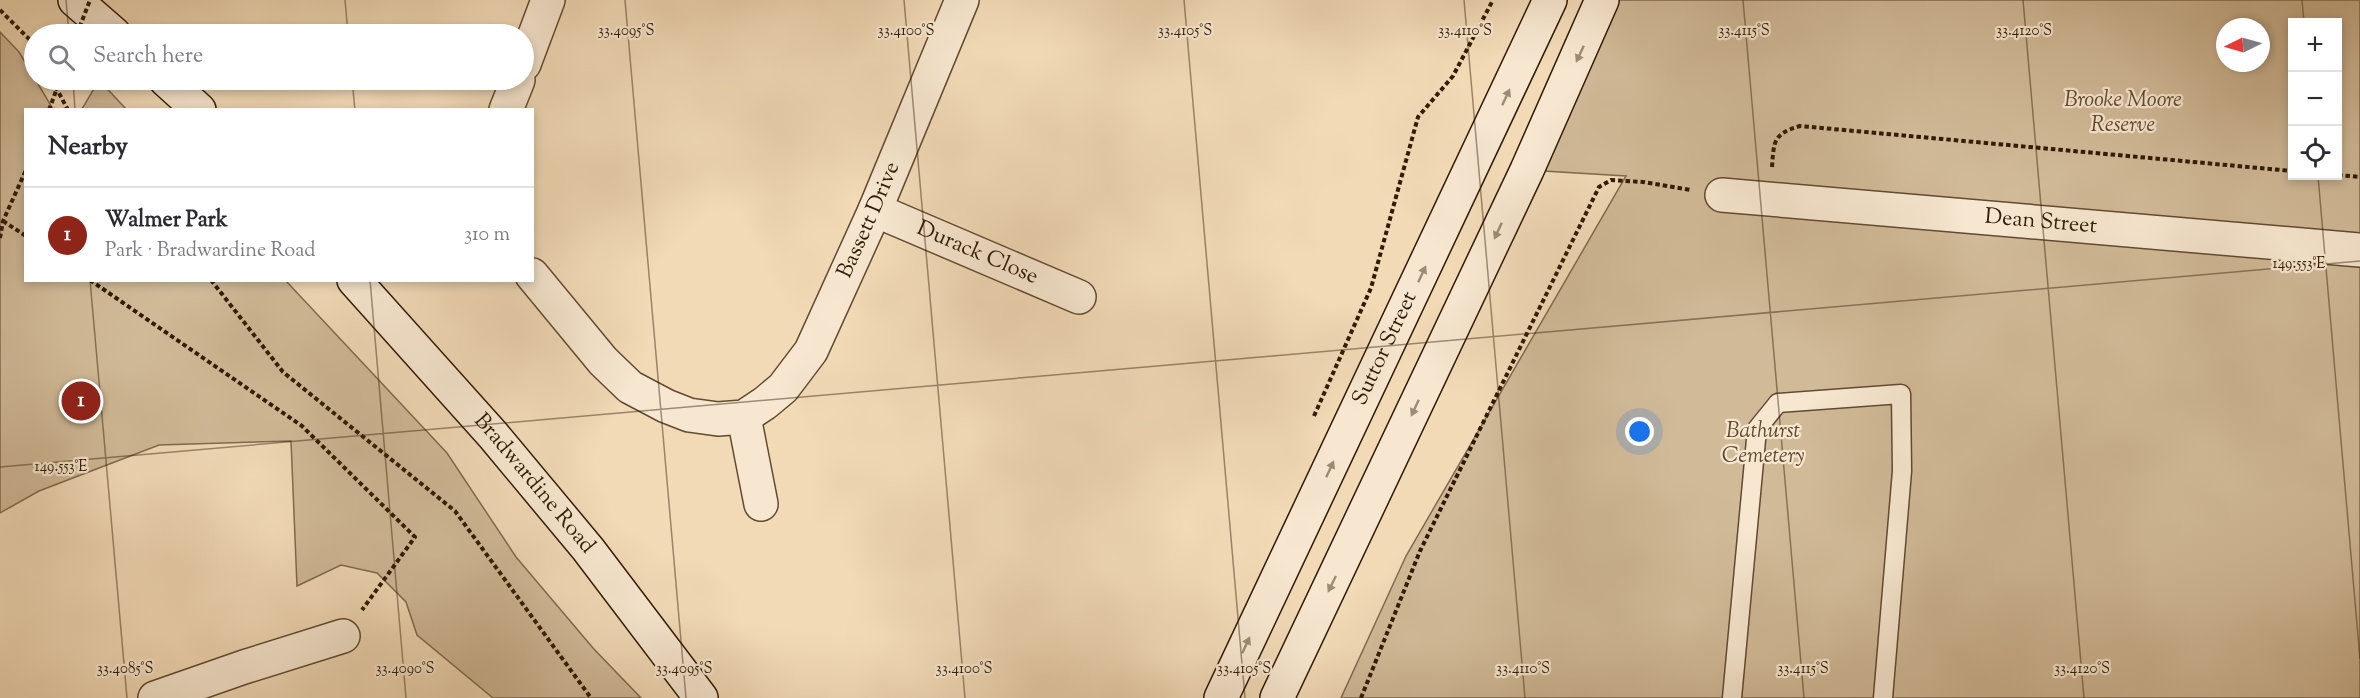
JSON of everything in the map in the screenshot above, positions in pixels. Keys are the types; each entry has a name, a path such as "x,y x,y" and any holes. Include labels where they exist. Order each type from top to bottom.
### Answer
{"main road":[{"path":"75,0 103,24"},
{"path":"534,37 548,0"},
{"name":"Bassett Drive","path":"744,417 783,388 811,351 875,210 962,0"},
{"name":"Suttor Street","path":"1221,698 1551,0"},
{"path":"1277,698 1527,170 1602,0"},
{"path":"177,90 197,108"},
{"path":"507,108 514,90"},
{"name":"Dean Street","path":"1722,195 2360,250"},
{"name":"Durack Close","path":"875,210 1079,297"},
{"path":"534,277 603,361 630,387 689,415 718,419 744,417 761,504"},
{"name":"Bradwardine Road","path":"356,282 507,452 588,549 701,698"},
{"path":"155,698 343,636"}],"lane":[{"path":"1732,698 1757,429 1778,403 1900,394 1902,471 1883,698"}],"path":[{"path":"81,24 90,0"},
{"path":"1313,418 1371,288 1418,117 1453,76 1493,0"},
{"path":"0,10 24,34"},
{"path":"50,108 56,90"},
{"path":"57,90 67,108"},
{"path":"1768,199 1774,141 1784,131 1800,126 2288,171"},
{"path":"0,238 3,221 24,175"},
{"path":"2342,175 2360,177"},
{"path":"1361,698 1420,550 1599,187 1611,180 1643,182 1722,195"},
{"path":"3,221 24,235"},
{"path":"93,282 302,426 415,537 343,636"},
{"path":"213,282 283,372 455,511 591,698"}],"green space":[{"name":"Bathurst Cemetery","path":"1602,0 2360,0 2360,698 1341,698 1406,556 1626,176 1527,170"},
{"path":"0,32 24,60 24,90 42,90 52,108 24,108 24,282 287,282 447,453 516,557 593,648 641,698 493,698 417,635 406,602 377,573 341,565 297,586 291,441 159,445 39,491 0,513"},
{"path":"93,90 108,90 125,108 83,108"}],"place":[{"name":"Walmer Park","path":"81,401"}],"park label":[{"name":"Brooke Moore Reserve","path":"2123,114"}]}
